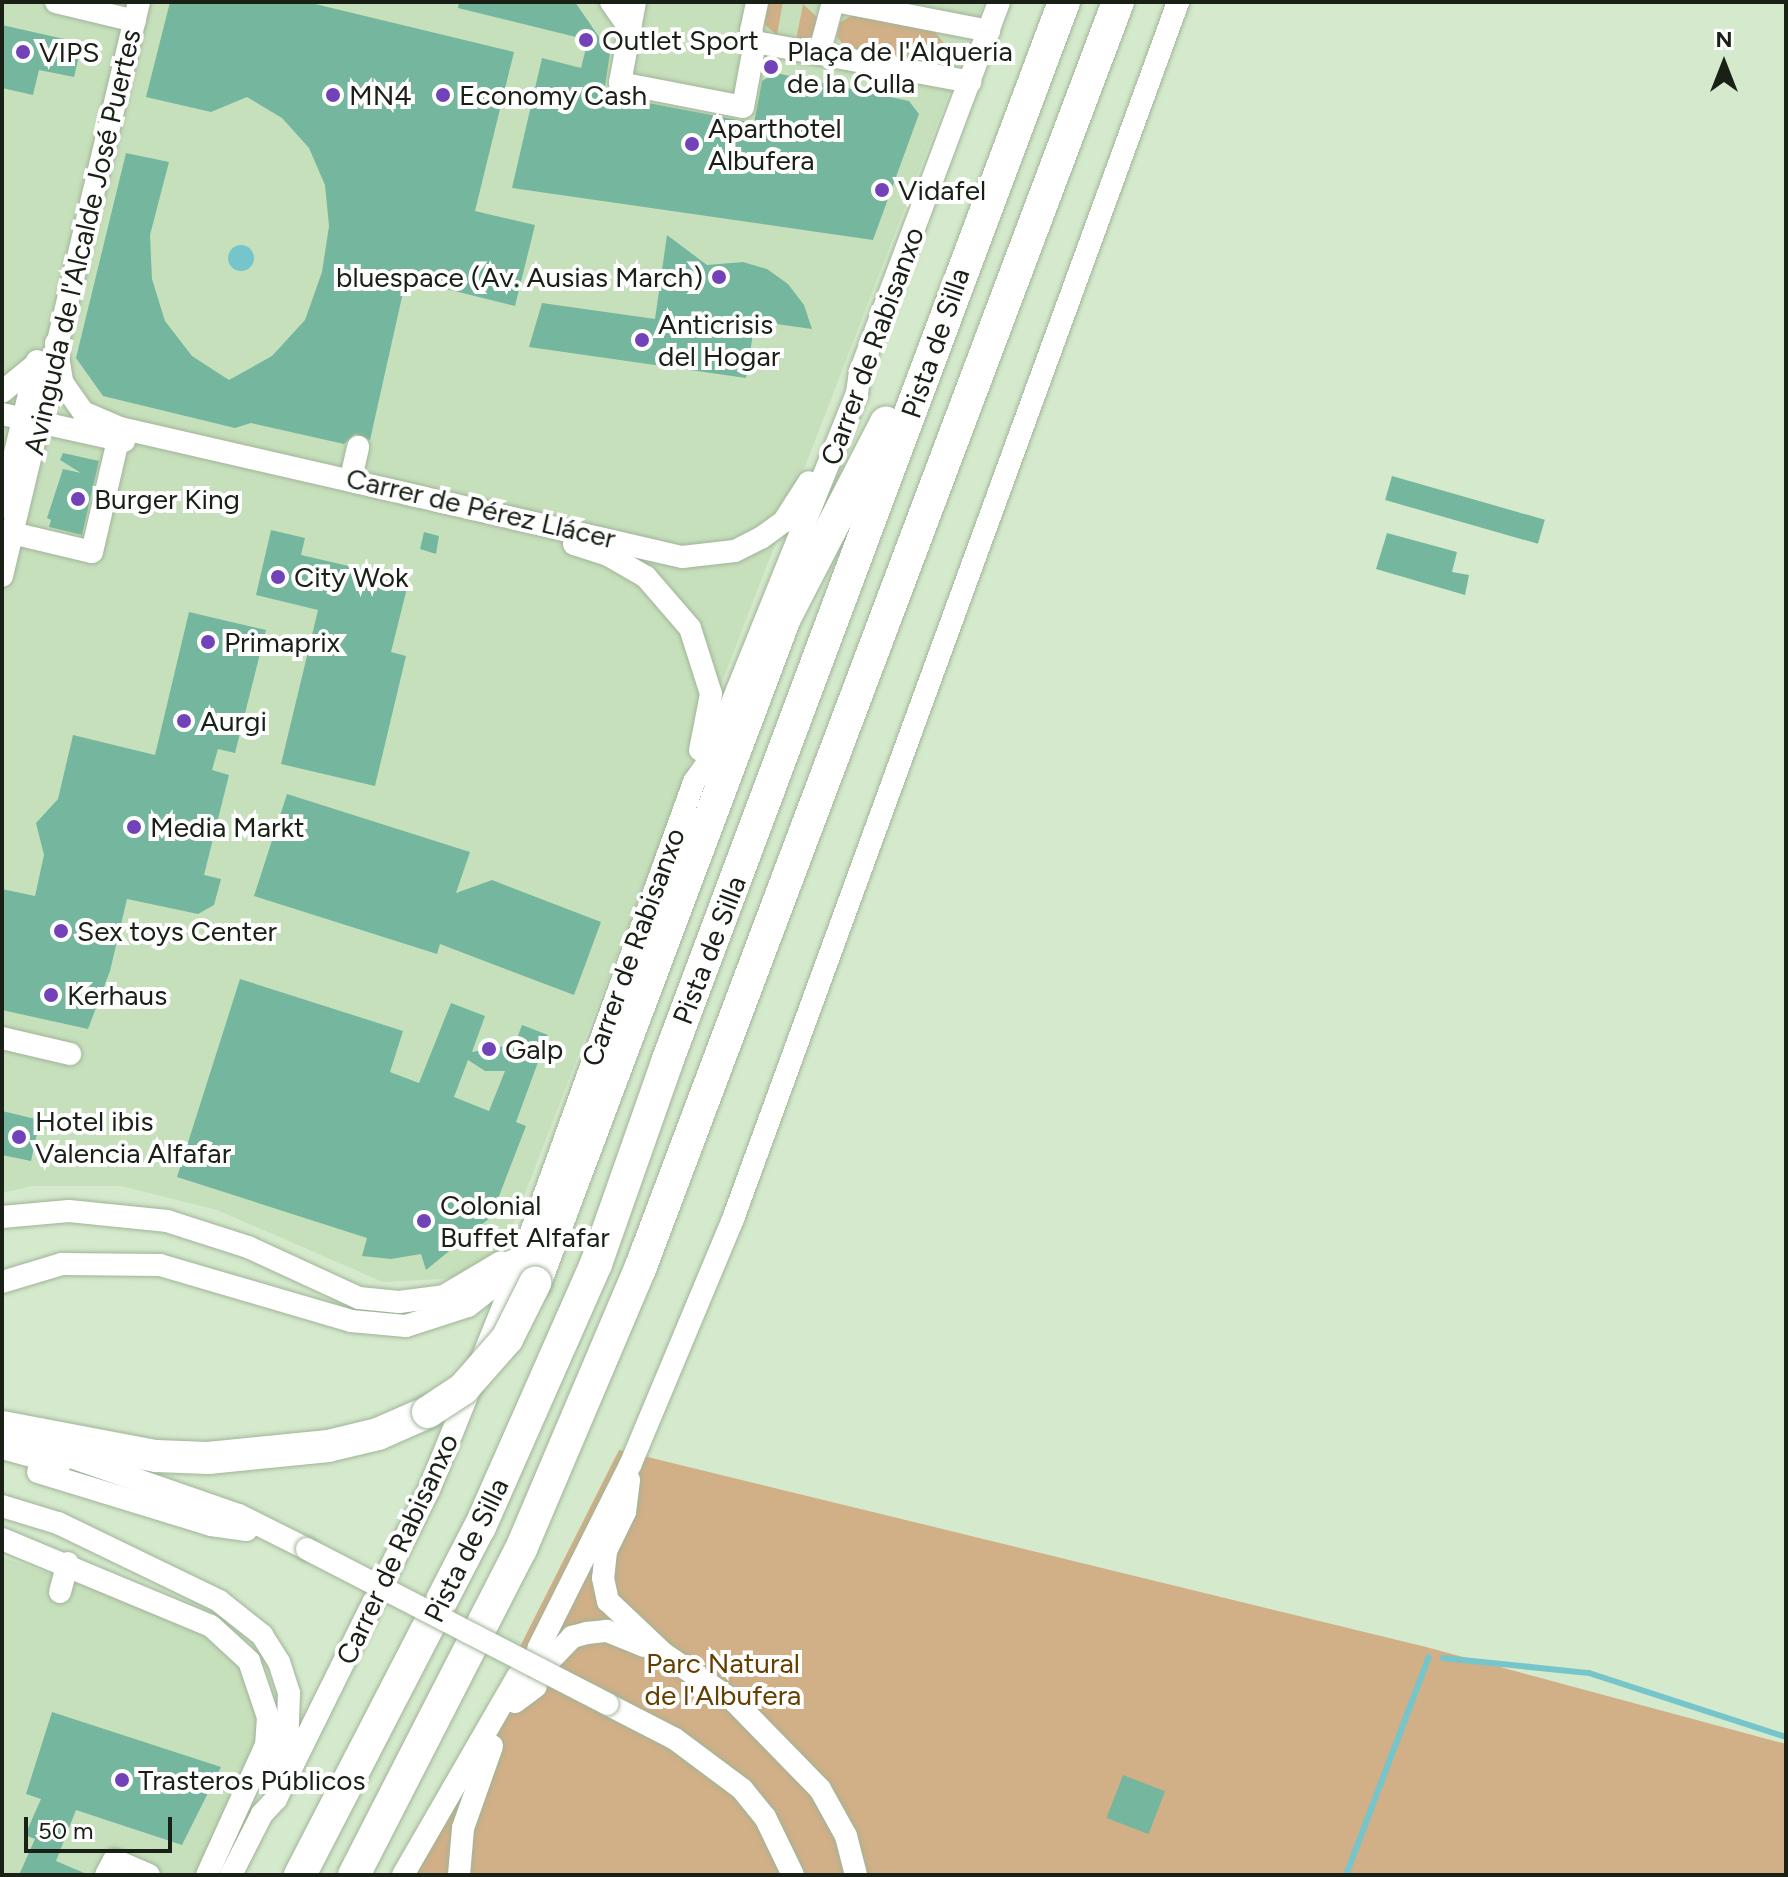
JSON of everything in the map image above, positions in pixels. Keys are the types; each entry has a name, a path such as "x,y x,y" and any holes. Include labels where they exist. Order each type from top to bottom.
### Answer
{"highway":[{"name":"Pista de Silla","path":"300,1875 480,1527 596,1264 667,1062 947,321 966,254 1064,2"},
{"name":"Pista de Silla","path":"354,1875 521,1549 640,1269 1118,2"},
{"path":"2,1427 142,1453 208,1458 328,1446 378,1434 428,1412 463,1389 507,1339 535,1283 785,618 876,449 928,312 966,254"}],"street":[{"path":"56,2 129,10"},
{"path":"611,2 630,29"},
{"path":"635,2 620,83 666,98 743,107 755,42 751,31 757,2"},
{"path":"819,54 833,2"},
{"path":"840,2 989,31"},
{"name":"Carrer de Rabisanxo","path":"231,1875 262,1814 276,1799 429,1490 513,1282 524,1243 694,782 708,762 857,393 860,372 999,2"},
{"path":"664,1654 607,1631 572,1637 546,1653 631,1463 733,1219 1178,2"},
{"name":"Avinguda de l'Alcalde José Puertes","path":"2,576 12,533 21,417 56,343 129,10"},
{"name":"Avinguda de l'Alcalde José Puertes","path":"2,507 21,417 129,10"},
{"path":"755,42 970,82"},
{"name":"Carrer de Pérez Llácer","path":"56,343 62,382 83,412 120,428 351,478 682,557 735,551 784,521 802,498 848,389 860,372"},
{"path":"2,392 24,378 37,361"},
{"name":"Carrer de Pérez Llácer","path":"21,417 572,543 608,555 646,577 669,598 690,628 706,665 708,723 694,782"},
{"path":"12,533 92,552 118,440"},
{"path":"351,478 358,447"},
{"path":"2,1038 70,1054"},
{"path":"2,1217 69,1211 167,1221 248,1247 359,1298 399,1302 461,1289 524,1243"},
{"path":"2,1282 62,1264 160,1265 351,1321 406,1326 435,1320 483,1297 524,1243"},
{"path":"2,1437 155,1483 239,1515 675,1739 742,1789 765,1817 793,1875"},
{"path":"2,1448 102,1477 307,1549"},
{"path":"2,1463 211,1525 247,1530"},
{"path":"631,1463 625,1512 606,1551 603,1578 608,1601 622,1619 664,1654 734,1701 820,1789 846,1836 856,1875"},
{"path":"2,1506 58,1523 219,1601 262,1635 283,1672 290,1721 287,1749 262,1814"},
{"path":"2,1529 61,1560 211,1626 249,1661 268,1717 258,1769 207,1875"},
{"path":"2,1539 61,1560"},
{"path":"60,1592 61,1560"},
{"path":"403,1875 527,1681 474,1789 459,1875"},
{"path":"106,1875 114,1860 149,1875"}],"shaded area":[{"path":"2,2 984,2 502,1253 461,1278 383,1282 217,1210 121,1186 32,1186 2,1193"},
{"path":"2,1557 170,1616 243,1655 270,1731 204,1875 2,1875"}],"green space":[{"path":"768,2 783,2 777,35 761,22"},
{"path":"803,4 819,19 812,37 796,40"},
{"path":"855,14 933,30 944,43 939,59 924,64 847,49 837,37 840,22"},
{"name":"Parc Natural de l'Albufera","path":"619,1450 1426,1647 1786,1744 1786,1875 405,1875"}],"water":[{"path":"241,245 250,249 254,258 250,267 241,271 232,267 228,258 232,249"}],"building":[{"path":"170,2 307,2 514,52 475,211 535,225 515,306 406,279 370,440 355,434 344,444 251,423 235,428 103,396 76,358 126,153 169,162 150,235 152,279 165,321 192,356 229,380 272,356 305,320 322,272 329,226 325,185 309,148 282,118 247,97 211,112 146,97"},
{"path":"459,2 575,2 610,53 604,93 617,97 754,123 762,81 776,73 909,101 919,114 873,240 512,188 542,58 581,68 588,40 458,8"},
{"name":"VIPS","path":"2,25 82,43 74,77 39,70 33,95 2,88"},
{"path":"667,235 707,265 743,262 767,269 788,284 804,305 812,329 755,321 746,378 529,347 542,303 655,319"},
{"name":"Burger King","path":"63,453 99,461 82,535 49,527 51,520 47,518 63,469 81,473 60,460"},
{"path":"1392,476 1545,520 1538,544 1385,500"},
{"path":"271,530 305,538 301,555 409,580 391,652 406,656 375,786 281,764 318,610 256,595"},
{"path":"424,532 439,536 436,554 420,549"},
{"path":"1387,533 1457,552 1452,572 1469,575 1465,595 1376,569"},
{"path":"189,612 266,630 235,753 218,749 212,770 229,775 204,875 221,879 214,905 198,914 127,899 110,971 88,1029 2,1010 2,889 35,896 44,855 36,823 58,799 73,735 155,755"},
{"path":"287,794 470,852 456,893 492,880 601,922 574,995 440,944 437,954 254,896"},
{"path":"240,979 403,1031 390,1072 419,1083 451,1003 485,1016 472,1052 515,1044 522,1025 548,1035 516,1122 526,1126 491,1217 426,1270 421,1254 391,1259 362,1256 367,1238 177,1177","holes":["468,1060 485,1071 505,1071 489,1111 454,1097"]},
{"name":"Hotel ibis Valencia Alfafar","path":"2,1111 40,1120 31,1161 2,1155"},
{"name":"Trasteros Públicos","path":"52,1712 221,1767 182,1845 76,1810 56,1861 89,1875 19,1875 35,1839 25,1835 41,1799 26,1794"},
{"path":"1123,1775 1165,1791 1149,1834 1107,1818"}],"waterway":[{"path":"1346,1875 1429,1657"},
{"path":"1443,1658 1589,1673 1786,1737"}],"place":[{"name":"Outlet Sport","path":"586,40"},
{"name":"VIPS","path":"23,52"},
{"name":"Plaça de l'Alqueria de la Culla","path":"771,67"},
{"name":"MN4","path":"333,95"},
{"name":"Economy Cash","path":"443,95"},
{"name":"Aparthotel Albufera","path":"692,144"},
{"name":"Vidafel","path":"882,190"},
{"name":"bluespace (Av. Ausias March)","path":"719,277"},
{"name":"Anticrisis del Hogar","path":"642,340"},
{"name":"Burger King","path":"78,499"},
{"name":"City Wok","path":"278,577"},
{"name":"Primaprix","path":"208,642"},
{"name":"Aurgi","path":"184,721"},
{"name":"Media Markt","path":"134,827"},
{"name":"Sex toys Center","path":"61,931"},
{"name":"Kerhaus","path":"51,995"},
{"name":"Galp","path":"489,1049"},
{"name":"Hotel ibis Valencia Alfafar","path":"19,1137"},
{"name":"Colonial Buffet Alfafar","path":"424,1221"},
{"name":"Trasteros Públicos","path":"122,1780"}]}
